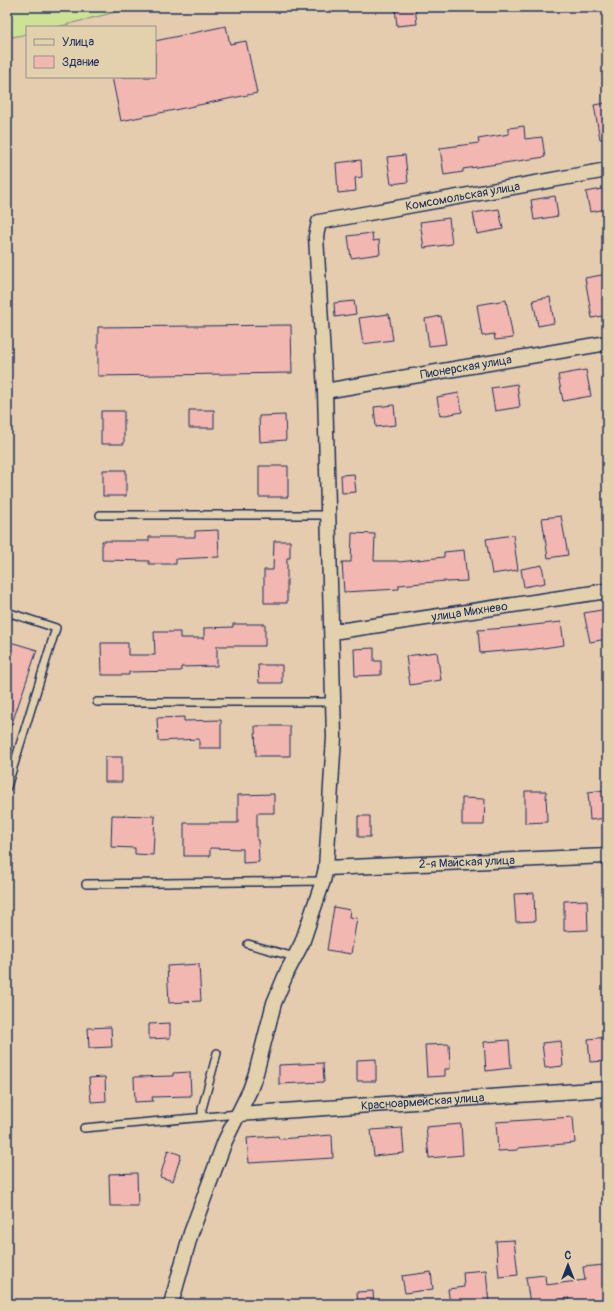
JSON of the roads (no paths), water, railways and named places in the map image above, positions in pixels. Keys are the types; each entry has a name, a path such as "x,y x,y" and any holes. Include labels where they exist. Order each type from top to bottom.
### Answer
{"street":[{"name":"Комсомольская улица","path":"325,391 316,236 319,222 607,170"},
{"name":"Пионерская улица","path":"325,391 607,343"},
{"path":"170,1304 190,1232 225,1141 250,1090 256,1073 274,1003 287,972 302,943 325,875 334,737 325,391"},
{"name":"улица Михнево","path":"332,632 607,591"},
{"name":"2-я Майская улица","path":"325,875 607,856"},
{"name":"Красноармейская улица","path":"238,1114 607,1088"}],"lane":[{"path":"100,515 328,515"},
{"path":"7,612 56,628 7,787"},
{"path":"97,702 333,702"},
{"path":"86,884 325,875"},
{"path":"248,944 295,957"},
{"path":"202,1117 202,1109 217,1053"},
{"path":"84,1128 238,1114"}]}
